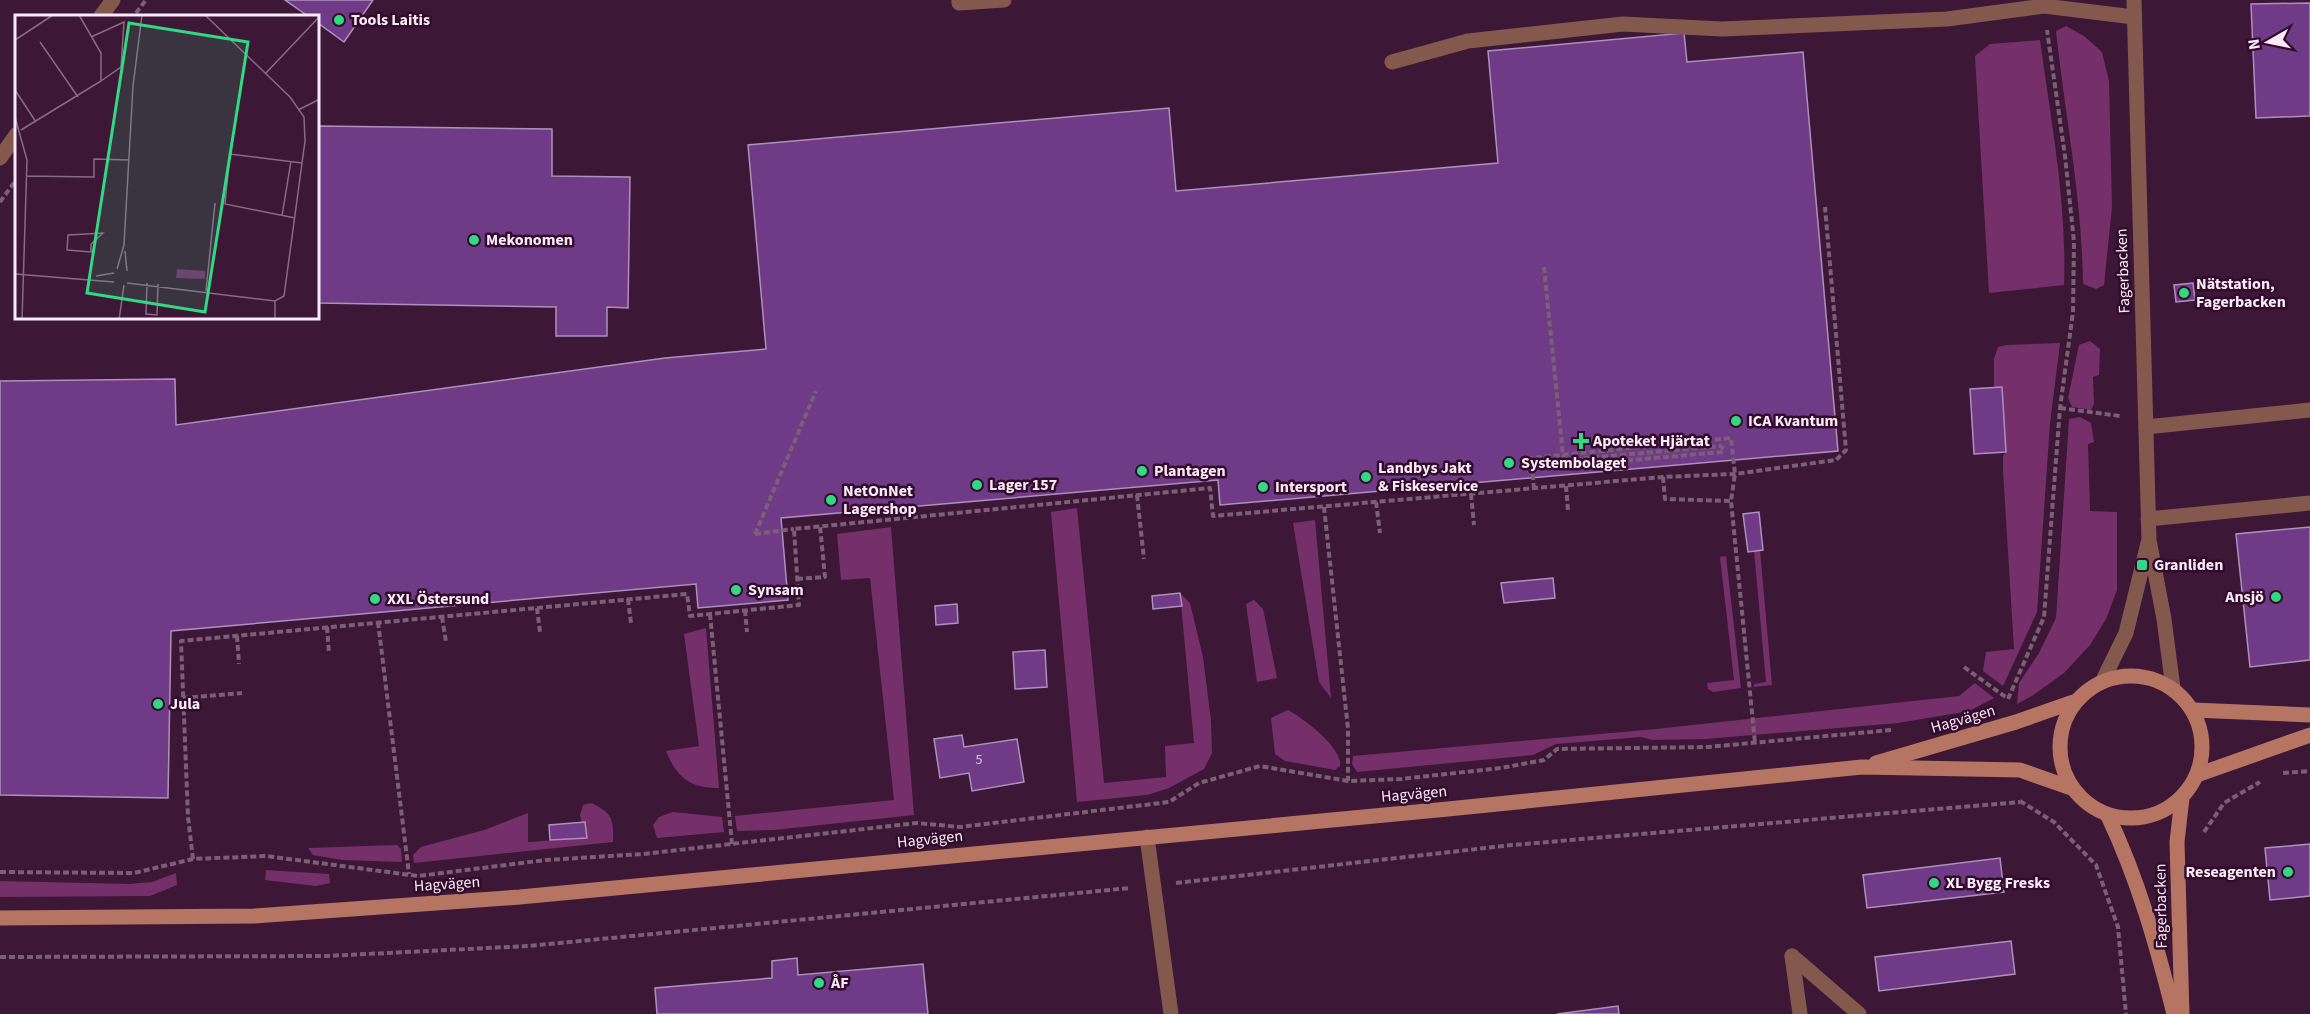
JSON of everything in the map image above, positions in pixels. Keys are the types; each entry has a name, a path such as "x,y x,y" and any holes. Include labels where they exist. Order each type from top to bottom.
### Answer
{"street":[{"path":"102,15 113,0"},
{"path":"959,0 959,3 1004,0"},
{"name":"Fagerbacken","path":"2134,0 2149,540 2164,619 2173,688"},
{"path":"1392,62 1468,41 1623,24 1734,28 1947,19 2044,6 2134,16"},
{"path":"0,158 15,136"},
{"path":"2146,427 2310,410"},
{"path":"2148,519 2310,503"},
{"name":"Fagerbacken","path":"2103,680 2127,633 2134,592 2149,540"},
{"path":"2139,675 2173,688 2193,710 2202,742 2197,775 2182,798 2147,817 2108,816 2071,788 2058,745 2073,702 2103,680 2139,675"},
{"name":"Hagvägen","path":"1862,767 2016,722 2073,702"},
{"path":"2193,710 2310,716"},
{"path":"2197,775 2310,735"},
{"name":"Hagvägen","path":"0,918 254,916 634,887 1862,767 2020,770 2071,788"},
{"name":"Fagerbacken","path":"2182,798 2177,842 2182,1014"},
{"name":"Fagerbacken","path":"2108,816 2126,853 2154,933 2174,1014"},
{"path":"1147,837 1171,1014"},
{"path":"1800,1014 1792,956 1859,1014"}],"path":[{"path":"135,15 146,0"},
{"path":"2000,704 2008,698 2044,617 2060,408 2073,312 2074,242 2065,156 2044,6"},
{"path":"0,202 15,181"},
{"path":"816,391 755,534 1210,488 1213,516 1663,477 1735,474 1836,460 1846,450 1826,207"},
{"path":"1544,267 1564,463 1566,460 1720,446 1724,449 1723,440"},
{"path":"2060,408 2124,416"},
{"path":"1534,489 1531,458 1731,438 1735,474 1731,501 1755,743"},
{"path":"1663,477 1665,499 1731,501"},
{"path":"1566,486 1568,510"},
{"path":"1471,494 1474,525"},
{"path":"1137,495 1144,558"},
{"path":"1376,502 1380,533"},
{"path":"1324,507 1348,729 1348,781"},
{"path":"797,579 825,577 820,526"},
{"path":"193,859 188,817 181,641 687,594 690,616 799,605 794,529"},
{"path":"628,599 630,623"},
{"path":"537,608 540,632"},
{"path":"745,610 747,632"},
{"path":"710,614 732,844"},
{"path":"442,617 446,642"},
{"path":"378,622 409,874"},
{"path":"327,627 329,653"},
{"path":"237,636 239,664"},
{"path":"1964,667 2008,698 2016,722"},
{"path":"183,698 242,693"},
{"path":"0,872 134,873 193,859 267,856 418,876 546,860 643,854 916,822 960,827 1169,802 1199,783 1260,766 1348,781 1401,779 1501,768 1544,760 1557,749 1708,747 1893,730"},
{"path":"2020,770 2020,802"},
{"path":"0,957 327,956 528,946 1030,899 1512,845 2020,802 2054,822 2096,865 2118,927 2126,1014"}],"shaded area":[{"path":"2066,26 2084,36 2102,52 2109,81 2112,207 2104,285 2096,289 2083,284 2080,220 2056,31"},
{"path":"2040,40 2061,193 2064,285 1989,293 1975,56 1990,44"},
{"path":"2090,341 2100,349 2099,375 2093,377 2094,404 2091,410 2072,407 2068,398 2079,345"},
{"path":"2060,343 2050,423 2037,612 2003,686 1983,671 1986,652 2014,649 2003,471 2003,456 2006,452 2002,387 1994,388 1994,359 1998,347 2006,345"},
{"path":"2080,417 2091,423 2094,442 2088,444 2090,511 2117,512 2117,590 2106,619 2090,645 2064,673 2017,704 2019,683 2039,653 2056,618 2069,419"},
{"path":"1077,508 1104,783 1166,777 1165,746 1194,743 1180,593 1190,603 1203,657 1211,721 1212,753 1204,769 1169,788 1147,795 1077,802 1051,512"},
{"path":"1315,520 1331,698 1319,682 1293,523"},
{"path":"891,527 914,815 774,830 737,831 735,816 894,800 870,578 841,580 837,534"},
{"path":"1760,550 1772,685 1754,687 1754,684 1766,682 1754,551"},
{"path":"1726,556 1741,688 1713,692 1708,689 1707,683 1734,680 1720,557"},
{"path":"1254,600 1263,609 1277,678 1257,682 1246,604"},
{"path":"706,628 719,788 700,786 686,780 675,768 666,751 699,746 684,634"},
{"path":"1975,683 1994,698 1969,711 1898,723 1705,739 1652,740 1641,737 1556,744 1533,755 1357,772 1352,764 1353,756 1656,729 1959,696"},
{"path":"1288,710 1312,726 1329,742 1339,759 1340,766 1335,770 1285,761 1275,754 1271,718"},
{"path":"591,803 607,813 610,818 613,842 414,863 413,855 421,847 484,830 528,813 528,842 586,838 585,823 582,823 580,815 583,805"},
{"path":"673,812 722,817 724,832 657,838 653,825 659,817"},
{"path":"397,845 401,849 402,862 342,860 313,855 308,848"},
{"path":"266,870 329,874 330,883 316,886 265,880"},
{"path":"176,873 177,885 150,896 0,897 0,881 130,884 152,882"}],"building":[{"name":"Tools Laitis","path":"285,0 373,0 344,42 320,24 320,15 307,15"},
{"path":"2310,3 2310,116 2256,118 2251,4"},
{"path":"1684,33 1687,62 1803,52 1838,451 1220,505 1218,480 781,518 788,600 698,608 696,584 171,631 168,798 0,795 0,381 175,379 176,425 665,358 766,349 748,145 1169,108 1176,191 1498,163 1488,51"},
{"name":"Mekonomen","path":"320,126 552,129 552,176 630,177 628,308 607,307 607,336 556,336 556,307 320,303"},
{"name":"Nätstation, Fagerbacken","path":"2193,283 2195,300 2176,302 2174,285"},
{"path":"2002,387 2006,452 1974,454 1970,389"},
{"path":"1759,512 1763,550 1748,552 1743,514"},
{"name":"Ansjö","path":"2310,527 2310,660 2250,667 2236,534"},
{"path":"1553,578 1555,598 1504,603 1501,583"},
{"path":"1180,593 1182,606 1153,609 1152,596"},
{"path":"957,604 958,623 936,625 935,606"},
{"path":"1045,650 1047,687 1015,689 1013,652"},
{"path":"962,735 964,747 1017,739 1024,782 972,791 969,773 940,778 934,739"},
{"path":"585,822 587,838 550,840 549,825"},
{"name":"Reseagenten","path":"2310,844 2310,896 2270,900 2265,848"},
{"name":"XL Bygg Fresks","path":"2000,858 2004,892 1867,908 1863,875"},
{"name":"XL Bygg Fresks","path":"2011,941 2015,974 1879,991 1875,957"},
{"name":"ÅF","path":"797,958 798,975 923,964 928,1014 657,1014 655,988 772,978 772,961"},
{"path":"1618,1006 1619,1014 1557,1014"}],"place":[{"name":"Tools Laitis","path":"339,20"},
{"name":"Mekonomen","path":"474,240"},
{"name":"Nätstation, Fagerbacken","path":"2184,293"},
{"name":"ICA Kvantum","path":"1736,421"},
{"name":"Apoteket Hjärtat","path":"1581,441"},
{"name":"Systembolaget","path":"1509,463"},
{"name":"Plantagen","path":"1142,471"},
{"name":"Landbys Jakt & Fiskeservice","path":"1366,477"},
{"name":"Lager 157","path":"977,485"},
{"name":"Intersport","path":"1263,487"},
{"name":"NetOnNet Lagershop","path":"831,500"},
{"name":"Granliden","path":"2142,565"},
{"name":"Synsam","path":"736,590"},
{"name":"Ansjö","path":"2276,597"},
{"name":"XXL Östersund","path":"375,599"},
{"name":"Jula","path":"158,704"},
{"name":"Reseagenten","path":"2288,872"},
{"name":"XL Bygg Fresks","path":"1934,883"},
{"name":"ÅF","path":"819,983"}]}
